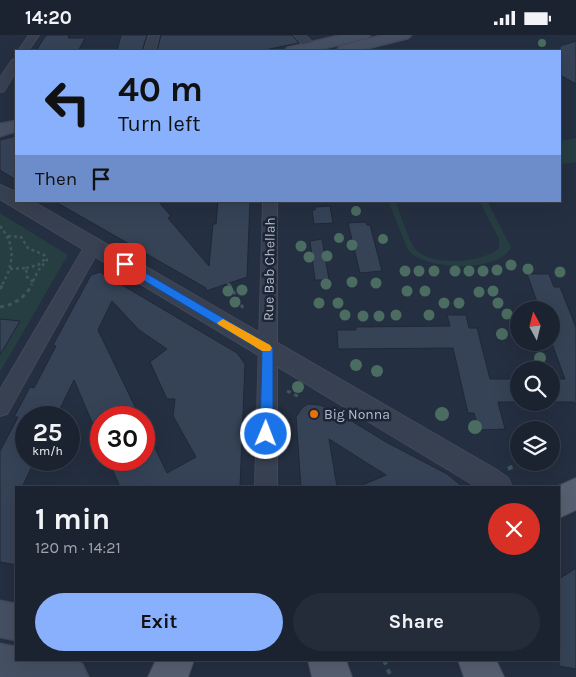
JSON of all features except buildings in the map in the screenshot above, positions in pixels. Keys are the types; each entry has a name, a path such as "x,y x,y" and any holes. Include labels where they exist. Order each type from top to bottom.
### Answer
{"main road":[{"path":"298,50 362,35"},
{"path":"339,50 403,35"},
{"path":"0,119 15,115"},
{"path":"0,130 15,126"},
{"path":"560,502 576,493"},
{"path":"0,619 15,622"},
{"path":"168,677 176,661"},
{"path":"327,661 332,677"},
{"path":"477,661 484,677"},
{"path":"0,662 69,677"}],"street":[{"path":"24,50 34,35"},
{"path":"150,50 154,35"},
{"path":"299,35 311,47"},
{"path":"0,88 15,64"},
{"path":"0,191 15,200"},
{"path":"19,202 479,474 503,478"},
{"name":"Rue Bab Chellah","path":"266,486 270,202"},
{"path":"0,408 93,246"}],"path":[{"path":"0,226 8,236 13,248 10,269 0,289"},
{"path":"0,307 9,306 29,290 38,271 47,263 44,255 28,248 21,237 8,236"},
{"path":"10,269 38,265 46,258"},
{"path":"26,268 27,277 33,282"},
{"path":"228,283 243,308"},
{"path":"287,391 300,397"},
{"path":"384,661 391,677"}],"green space":[{"path":"576,138 576,162 563,164 561,162 561,141"},
{"path":"388,202 395,202 414,248 425,256 446,261 458,261 482,257 499,248 499,239 480,202 488,202 511,247 504,255 493,261 478,265 461,266 429,262 417,257 408,250"},
{"path":"0,213 68,255 0,372"}],"slow traffic":[{"path":"223,323 266,348"}],"place":[{"name":"Big Nonna","path":"314,414"}],"route":[{"path":"125,264 267,349 266,434"}]}
